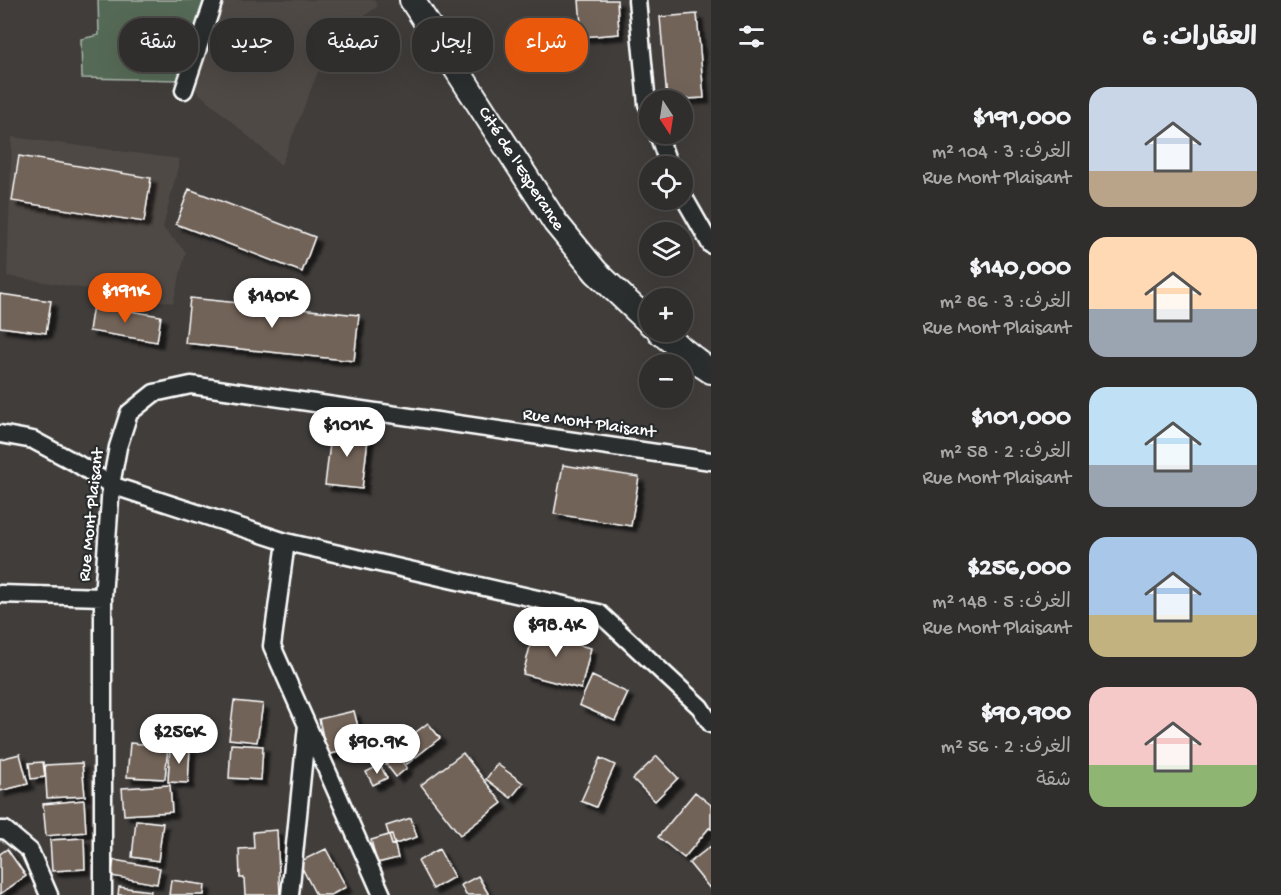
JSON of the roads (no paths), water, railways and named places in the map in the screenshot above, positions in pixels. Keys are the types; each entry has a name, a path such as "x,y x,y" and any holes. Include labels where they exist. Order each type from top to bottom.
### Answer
{"main road":[{"name":"Cité de l'Esperance","path":"412,0 555,222 596,272 639,313"},
{"path":"672,342 711,371"}],"street":[{"path":"184,90 214,0"},
{"path":"637,0 646,90"},
{"path":"691,210 711,245"},
{"name":"Rue Mont Plaisant","path":"103,895 103,597 111,485 118,447 129,414 154,393 191,385 711,461"},
{"path":"0,434 33,440 111,485 286,542 599,613 700,707 711,724"},
{"path":"286,542 272,645 382,895"},
{"path":"0,594 103,597"},
{"path":"290,895 307,725"},
{"path":"0,830 5,830 30,851 49,895"}]}
